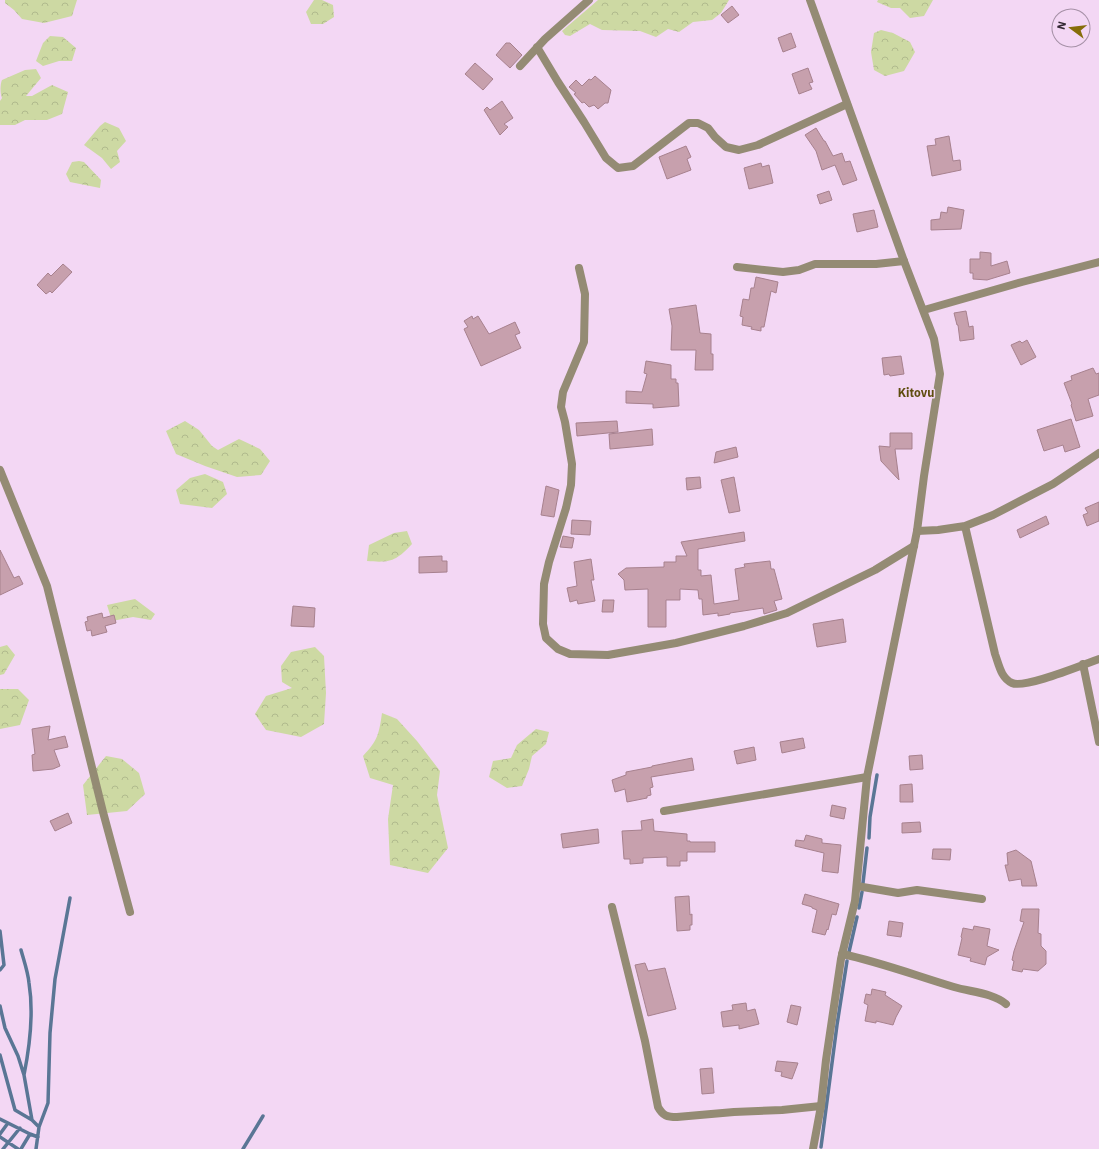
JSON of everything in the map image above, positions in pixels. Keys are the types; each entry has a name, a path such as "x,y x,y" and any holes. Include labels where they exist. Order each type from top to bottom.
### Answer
{"street":[{"path":"520,66 545,38 589,0"},
{"path":"810,0 904,261 924,310 934,339 940,374 917,530 867,777 855,901 842,954 826,1060 821,1106 813,1149"},
{"path":"537,47 606,158 618,168 633,166 689,124 698,123 708,128 726,148 739,150 764,142 848,104"},
{"path":"738,267 784,272 799,270 815,264 876,264 904,261"},
{"path":"924,310 1099,262"},
{"path":"578,268 585,294 584,342 563,392 561,407 572,464 571,485 566,508 549,562 544,584 543,624 546,638 558,649 570,654 608,655 676,643 751,624 787,613 820,598 875,570 914,546"},
{"path":"917,530 938,530 965,526 993,515 1053,484 1099,453"},
{"path":"0,470 18,511 47,586 102,812 130,912"},
{"path":"965,526 995,654 1001,672 1006,679 1019,685 1039,680 1099,659"},
{"path":"1083,664 1099,742"},
{"path":"664,811 867,777"},
{"path":"856,886 898,893 917,890 982,899"},
{"path":"612,907 645,1041 658,1107 662,1114 669,1117 677,1117 734,1112 787,1110 821,1106"},
{"path":"842,954 866,959 905,973 1000,999 1006,1004"}],"green space":[{"path":"5,0 77,0 72,16 44,23 22,19 5,3"},
{"path":"314,0 322,0 333,5 334,17 323,24 311,24 306,12"},
{"path":"598,0 729,0 721,13 712,20 693,22 679,32 668,29 656,37 640,31 602,30 590,24 570,36 565,35 562,31"},
{"path":"878,0 933,0 924,16 910,18 900,8 891,8 877,2"},
{"path":"881,30 893,33 910,42 915,52 904,71 885,76 874,70 871,52 874,33"},
{"path":"50,36 63,37 76,48 72,61 59,61 43,66 36,61 43,43"},
{"path":"36,69 41,78 26,96 32,96 52,85 68,92 62,114 47,120 25,120 15,125 0,125 2,80 25,70"},
{"path":"105,122 119,128 126,141 117,151 120,162 111,169 102,158 84,145"},
{"path":"72,162 84,162 101,180 100,188 70,182 66,174"},
{"path":"185,421 199,430 212,446 218,450 239,439 260,449 270,461 261,475 237,477 176,454 166,431"},
{"path":"205,474 223,482 227,494 212,508 180,504 176,490 190,478"},
{"path":"407,531 412,544 402,554 388,561 367,561 369,545 394,533"},
{"path":"135,599 155,614 151,620 133,617 112,621 107,605"},
{"path":"7,645 15,655 4,674 0,675 0,647"},
{"path":"315,647 324,656 326,693 324,724 301,737 266,730 255,714 266,696 292,688 282,682 281,666 291,652"},
{"path":"0,689 18,689 29,700 20,725 0,729"},
{"path":"382,713 397,719 417,741 440,771 437,795 448,848 428,873 390,865 388,819 393,785 370,778 363,756 375,741 380,726"},
{"path":"536,729 549,732 546,744 532,756 529,769 522,786 507,788 489,777 493,761 511,758 517,745"},
{"path":"106,756 122,759 139,773 145,794 127,811 87,815 83,785"}],"building":[{"path":"732,6 739,15 728,23 721,15"},
{"path":"791,33 796,47 783,52 778,38"},
{"path":"506,43 510,43 522,55 510,68 496,55"},
{"path":"475,63 493,79 483,90 465,74"},
{"path":"808,68 813,82 809,83 812,89 799,94 792,74"},
{"path":"595,76 611,90 608,103 605,103 598,109 594,105 589,107 584,102 582,103 574,94 576,93 569,87 576,80 582,86 589,79 591,80"},
{"path":"502,101 513,118 504,124 508,127 500,135 484,110 487,107 490,110"},
{"path":"816,128 833,156 842,153 845,162 850,161 857,180 843,185 835,165 822,170 816,151 805,135"},
{"path":"949,136 953,161 960,160 961,170 932,176 927,146 936,145 935,139"},
{"path":"686,146 691,157 687,159 691,170 667,179 659,157"},
{"path":"761,163 762,167 769,165 773,183 749,189 744,168"},
{"path":"829,191 832,200 820,204 817,195"},
{"path":"948,207 964,210 961,229 931,230 931,220 940,219 941,212 947,213"},
{"path":"874,210 878,227 857,232 853,214"},
{"path":"980,252 991,253 991,266 1007,261 1010,273 987,280 973,279 973,273 970,273 970,259 980,259"},
{"path":"63,264 72,272 52,293 50,291 46,294 37,285 48,273 51,276"},
{"path":"756,277 778,282 776,293 771,291 764,327 761,327 761,331 742,325 743,317 740,316 743,299 749,300 751,288 754,288"},
{"path":"696,305 700,333 711,334 713,370 695,370 696,350 671,350 672,326 669,309"},
{"path":"966,311 969,327 973,326 974,339 960,341 958,325 954,313"},
{"path":"472,316 473,319 478,316 489,334 515,322 520,333 515,335 521,348 481,366 464,329 468,327 464,321"},
{"path":"1027,340 1036,357 1021,365 1011,345 1020,341 1022,343"},
{"path":"901,356 904,374 890,376 889,374 884,375 882,358"},
{"path":"646,361 671,365 671,379 676,379 676,383 678,383 679,406 653,408 653,404 626,403 626,391 642,392 647,374 644,373"},
{"path":"1093,368 1096,374 1099,373 1099,395 1088,399 1093,416 1076,421 1071,405 1072,404 1064,383 1072,380 1071,376"},
{"path":"1071,419 1080,447 1065,452 1063,445 1044,451 1037,430"},
{"path":"617,421 618,432 577,436 576,423"},
{"path":"652,429 653,445 610,449 609,434"},
{"path":"890,433 912,433 912,449 895,449 899,480 881,461 879,446 890,447"},
{"path":"736,447 738,457 714,463 716,452"},
{"path":"700,477 701,488 687,490 686,478"},
{"path":"734,477 740,511 729,513 721,480"},
{"path":"546,486 559,490 554,517 541,515"},
{"path":"1099,502 1099,521 1087,526 1083,515 1088,513 1085,508"},
{"path":"1046,516 1049,524 1020,538 1017,530"},
{"path":"572,520 591,521 590,535 571,534"},
{"path":"744,532 745,541 698,549 698,570 701,570 701,576 711,575 714,604 739,600 735,569 745,567 744,564 770,561 771,569 774,569 782,599 774,601 777,610 764,614 763,608 718,616 718,613 703,615 702,599 699,599 698,590 680,589 680,600 666,600 666,627 648,627 648,589 625,590 624,580 618,574 626,568 664,567 664,562 676,562 676,556 687,556 681,542"},
{"path":"563,536 574,538 572,548 560,547"},
{"path":"0,550 14,578 19,576 23,584 0,595"},
{"path":"442,556 442,561 447,561 447,572 419,573 419,557"},
{"path":"591,559 594,580 591,580 595,601 578,604 577,600 570,602 567,588 577,586 574,562"},
{"path":"603,600 614,600 613,612 602,612"},
{"path":"293,606 315,608 314,627 291,626"},
{"path":"102,613 103,618 114,615 116,623 105,626 107,632 92,636 91,630 87,631 85,622 88,621 87,617"},
{"path":"843,619 846,642 817,647 813,624"},
{"path":"50,726 48,740 65,736 68,747 54,750 60,766 53,769 33,771 32,755 35,754 32,729"},
{"path":"803,738 805,748 782,753 780,742"},
{"path":"754,747 756,760 737,764 734,751"},
{"path":"922,755 923,769 910,770 909,756"},
{"path":"692,758 694,770 651,777 653,787 650,788 651,795 647,796 647,798 627,802 625,789 615,792 612,780 626,775 626,772"},
{"path":"912,784 913,802 900,802 900,785"},
{"path":"832,805 846,808 844,819 830,816"},
{"path":"68,813 72,823 55,831 50,821"},
{"path":"653,819 654,831 687,834 687,841 690,842 715,842 715,852 687,852 687,861 680,861 680,866 667,866 667,857 643,858 643,863 630,864 630,859 624,859 622,831 642,830 641,821"},
{"path":"920,822 921,832 902,833 902,823"},
{"path":"598,829 599,843 563,848 561,834"},
{"path":"806,835 822,839 822,843 841,845 838,873 822,871 824,853 795,846 796,840 804,841"},
{"path":"933,849 951,849 950,860 932,859"},
{"path":"1016,850 1031,861 1037,886 1022,886 1021,879 1009,881 1005,865 1008,865 1007,853"},
{"path":"805,894 839,904 836,915 832,914 828,930 827,929 825,935 812,932 817,910 802,904"},
{"path":"689,896 692,925 690,925 690,930 677,931 675,897"},
{"path":"1022,909 1039,909 1038,933 1041,934 1041,946 1046,951 1046,964 1038,971 1023,969 1022,972 1012,970 1014,951 1024,922 1020,921"},
{"path":"889,921 903,923 901,937 887,935"},
{"path":"974,926 990,929 987,946 999,950 987,957 985,965 970,961 971,958 958,955 963,928 973,930"},
{"path":"645,963 648,971 665,968 676,1009 648,1016 635,965"},
{"path":"872,989 886,992 885,995 902,1006 893,1025 876,1021 876,1023 865,1021 868,1005 864,1003 866,994 871,995"},
{"path":"746,1003 747,1011 755,1009 759,1024 739,1029 739,1025 723,1027 721,1012 733,1010 732,1005"},
{"path":"791,1005 801,1007 797,1025 787,1022"},
{"path":"777,1061 798,1063 792,1079 781,1076 782,1072 775,1071"},
{"path":"712,1068 714,1093 702,1094 700,1069"}],"waterway":[{"path":"869,838 870,817 877,775"},
{"path":"863,883 867,848"},
{"path":"859,908 862,892"},
{"path":"39,1127 48,1103 50,1033 55,979 70,898"},
{"path":"849,952 857,917"},
{"path":"0,931 4,965 0,970"},
{"path":"21,950 28,975 31,1006 30,1041 24,1075"},
{"path":"821,1147 847,961"},
{"path":"0,1006 5,1028 18,1056 24,1075 32,1120"},
{"path":"0,1055 15,1110 32,1120 39,1127 36,1149"},
{"path":"243,1149 263,1116"},
{"path":"0,1119 30,1134"},
{"path":"0,1134 8,1123"},
{"path":"3,1149 20,1128"},
{"path":"21,1149 30,1134 38,1137"},
{"path":"0,1137 18,1149"}],"district":[{"name":"Kitovu","path":"916,392"}]}
